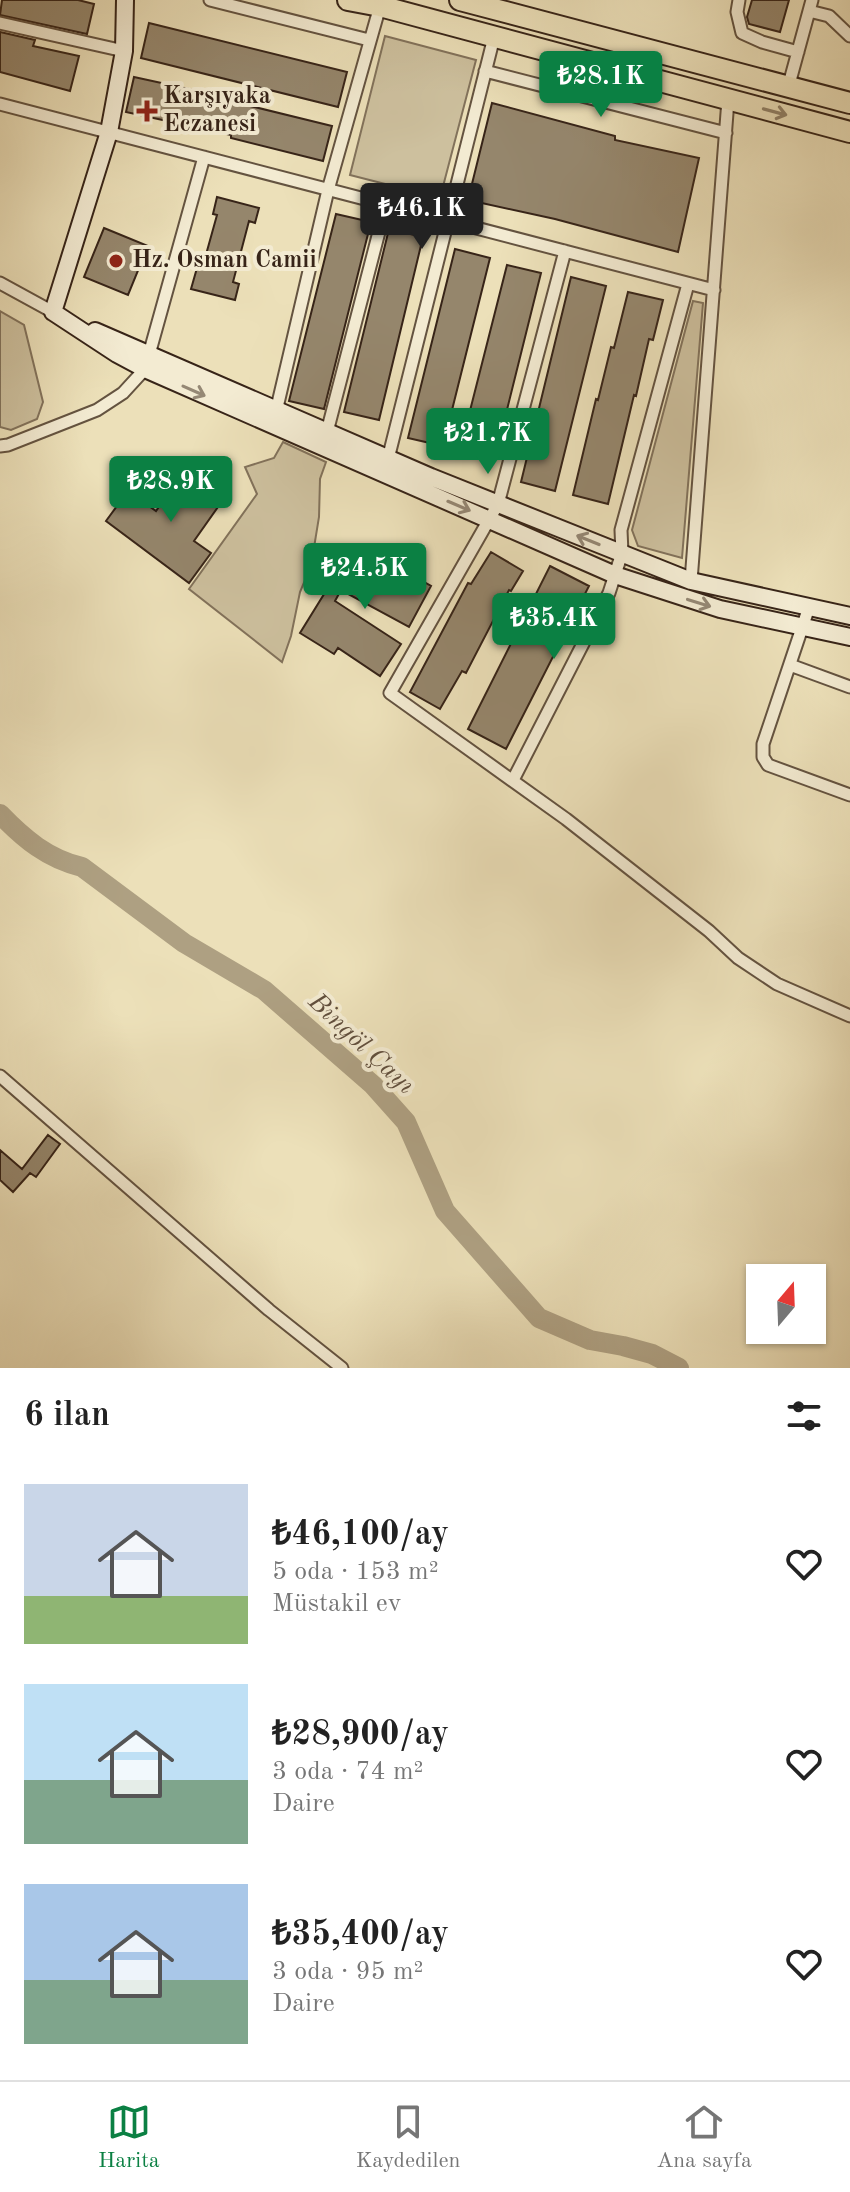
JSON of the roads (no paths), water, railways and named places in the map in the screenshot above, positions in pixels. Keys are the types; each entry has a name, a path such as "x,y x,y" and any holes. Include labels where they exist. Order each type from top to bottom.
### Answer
{"highway":[{"path":"348,0 850,132"},
{"path":"460,0 850,103"}],"street":[{"path":"53,312 109,132 124,51 125,0"},
{"path":"210,0 369,40"},
{"path":"739,0 737,12 742,33 798,52"},
{"path":"275,427 275,409 328,190 380,6"},
{"path":"788,88 811,6 829,16 850,36"},
{"path":"0,23 124,51"},
{"path":"386,466 494,37"},
{"path":"485,71 726,133"},
{"path":"691,581 728,100"},
{"path":"0,104 714,290"},
{"path":"0,446 97,410 123,393 147,361 204,157"},
{"path":"327,432 386,205"},
{"path":"565,251 498,504 390,693 513,780 709,931 738,958 777,984 850,1016"},
{"path":"0,283 53,312 117,354 147,361 327,432 490,519 615,575 720,609 850,637"},
{"path":"513,780 609,593 622,553 621,530 688,284"},
{"path":"147,361 275,427 498,504 691,581 850,616"},
{"path":"809,607 763,744 763,757 768,765 850,795"},
{"path":"790,665 850,687"},
{"path":"0,1076 269,1310 342,1368"}],"waterway":[{"name":"Bingöl Çayı","path":"0,814 37,847 58,859 82,867 184,943 264,990 373,1085 406,1122 445,1211 539,1318 590,1340 652,1354 679,1368"}],"place":[{"name":"Karşıyaka Eczanesi","path":"147,111"},
{"name":"Hz. Osman Camii","path":"116,261"}]}
